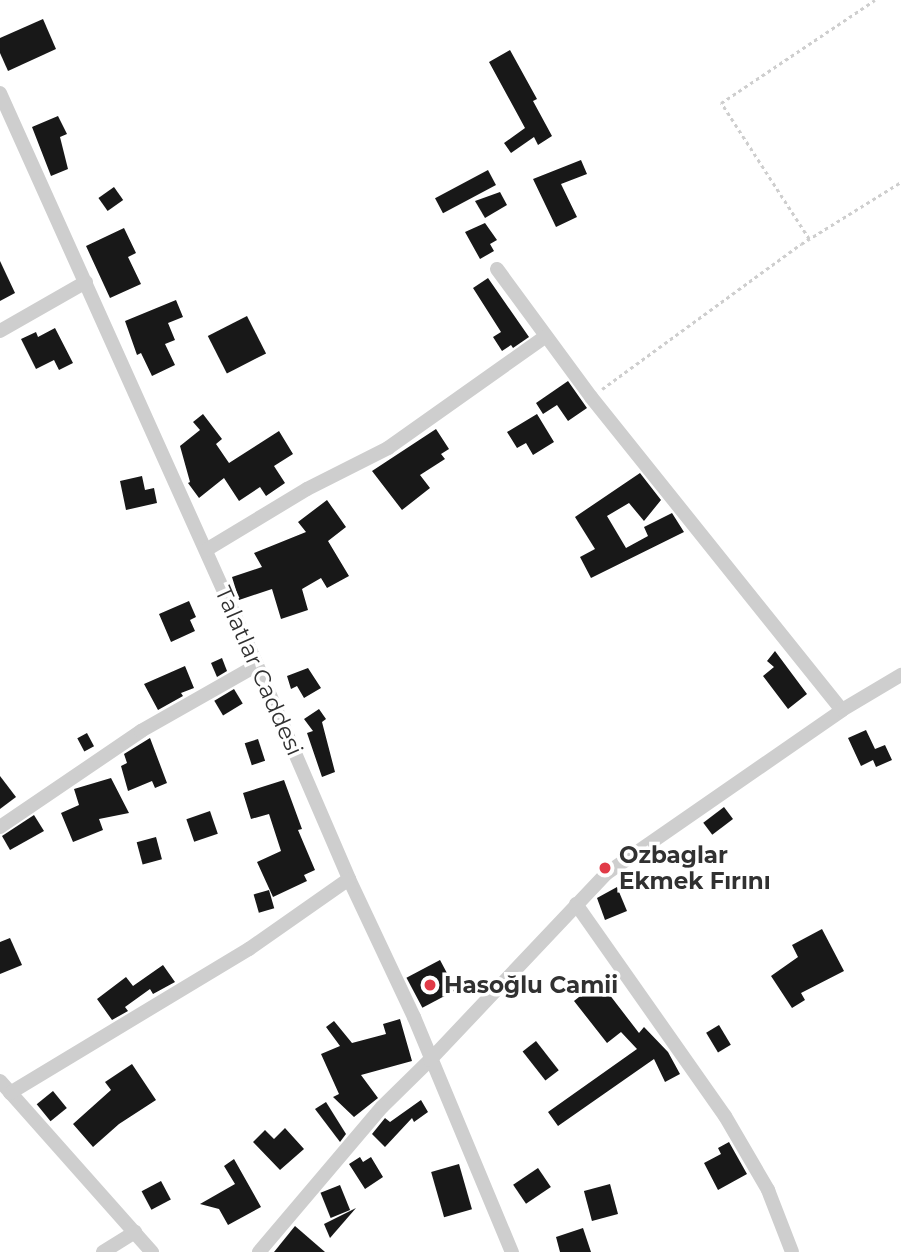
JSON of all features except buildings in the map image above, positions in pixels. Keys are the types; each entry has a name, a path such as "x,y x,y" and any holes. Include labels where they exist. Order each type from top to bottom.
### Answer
{"street":[{"name":"Talatlar Caddesi","path":"0,93 206,550 349,879 414,1017 512,1252"},
{"path":"496,269 591,397 842,710"},
{"path":"0,331 86,282"},
{"path":"206,550 283,506 307,489 388,448 545,337"},
{"path":"0,827 141,731 257,665"},
{"path":"259,1252 382,1107 607,873 842,710 900,677"},
{"path":"10,1093 95,1039 249,949 349,879"},
{"path":"576,904 725,1116 768,1190 792,1252"},
{"path":"0,1081 152,1252"},
{"path":"103,1252 135,1232"}],"path":[{"path":"809,239 721,103 874,0"},
{"path":"591,397 809,239 901,182"}],"place":[{"name":"Ozbaglar Ekmek Fırını","path":"605,868"},
{"name":"Hasoğlu Camii","path":"430,985"}]}
